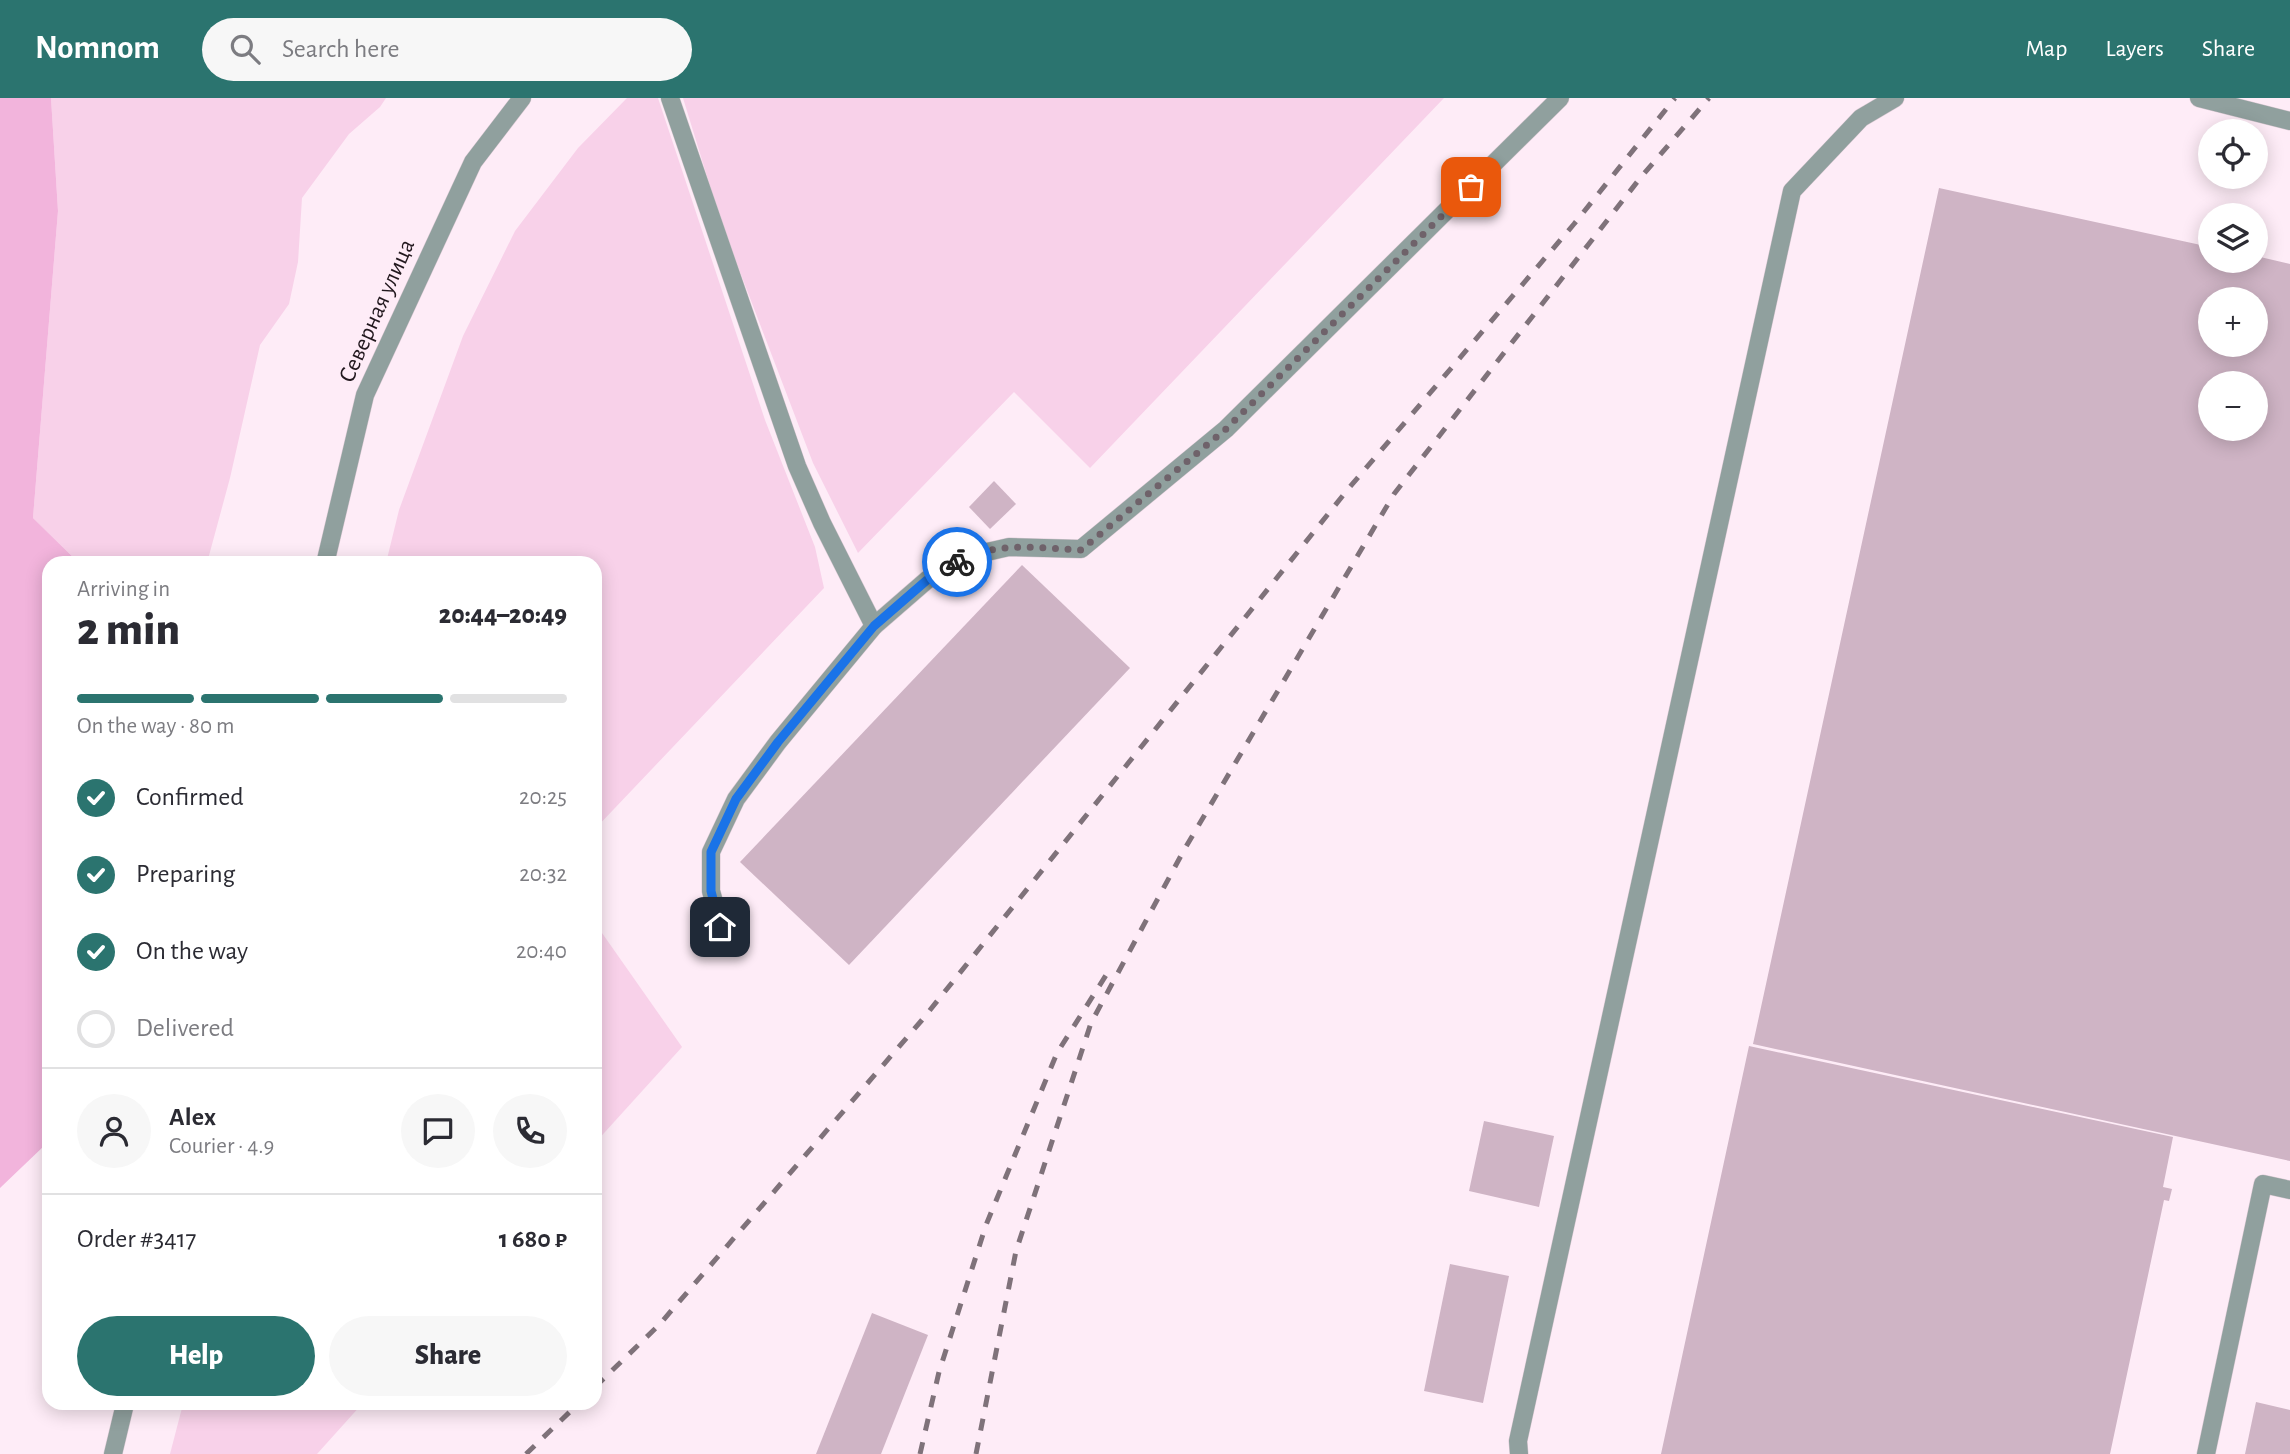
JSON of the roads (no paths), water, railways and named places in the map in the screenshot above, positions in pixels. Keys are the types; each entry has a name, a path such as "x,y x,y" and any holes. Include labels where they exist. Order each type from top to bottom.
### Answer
{"street":[{"name":"Северная улица","path":"327,556 365,395 473,162 522,98"},
{"path":"670,98 797,466 822,523 874,626"},
{"path":"720,927 711,891 711,852 736,799 778,742 874,626 927,580 965,557 1009,547 1081,550 1226,429 1560,98"},
{"path":"1519,1454 1518,1441 1792,191 1861,118 1895,98"},
{"path":"2199,98 2290,121"},
{"path":"2206,1454 2263,1184 2290,1190"},
{"path":"113,1454 124,1410"}],"railway":[{"path":"602,1380 659,1325 922,1020 1349,488 1574,224 1675,98"},
{"path":"976,1454 1016,1251 1091,1023 1184,850 1394,494 1641,177 1709,98"},
{"path":"920,1454 939,1372 986,1225 1057,1053 1108,972"},
{"path":"526,1454 572,1410"}]}
